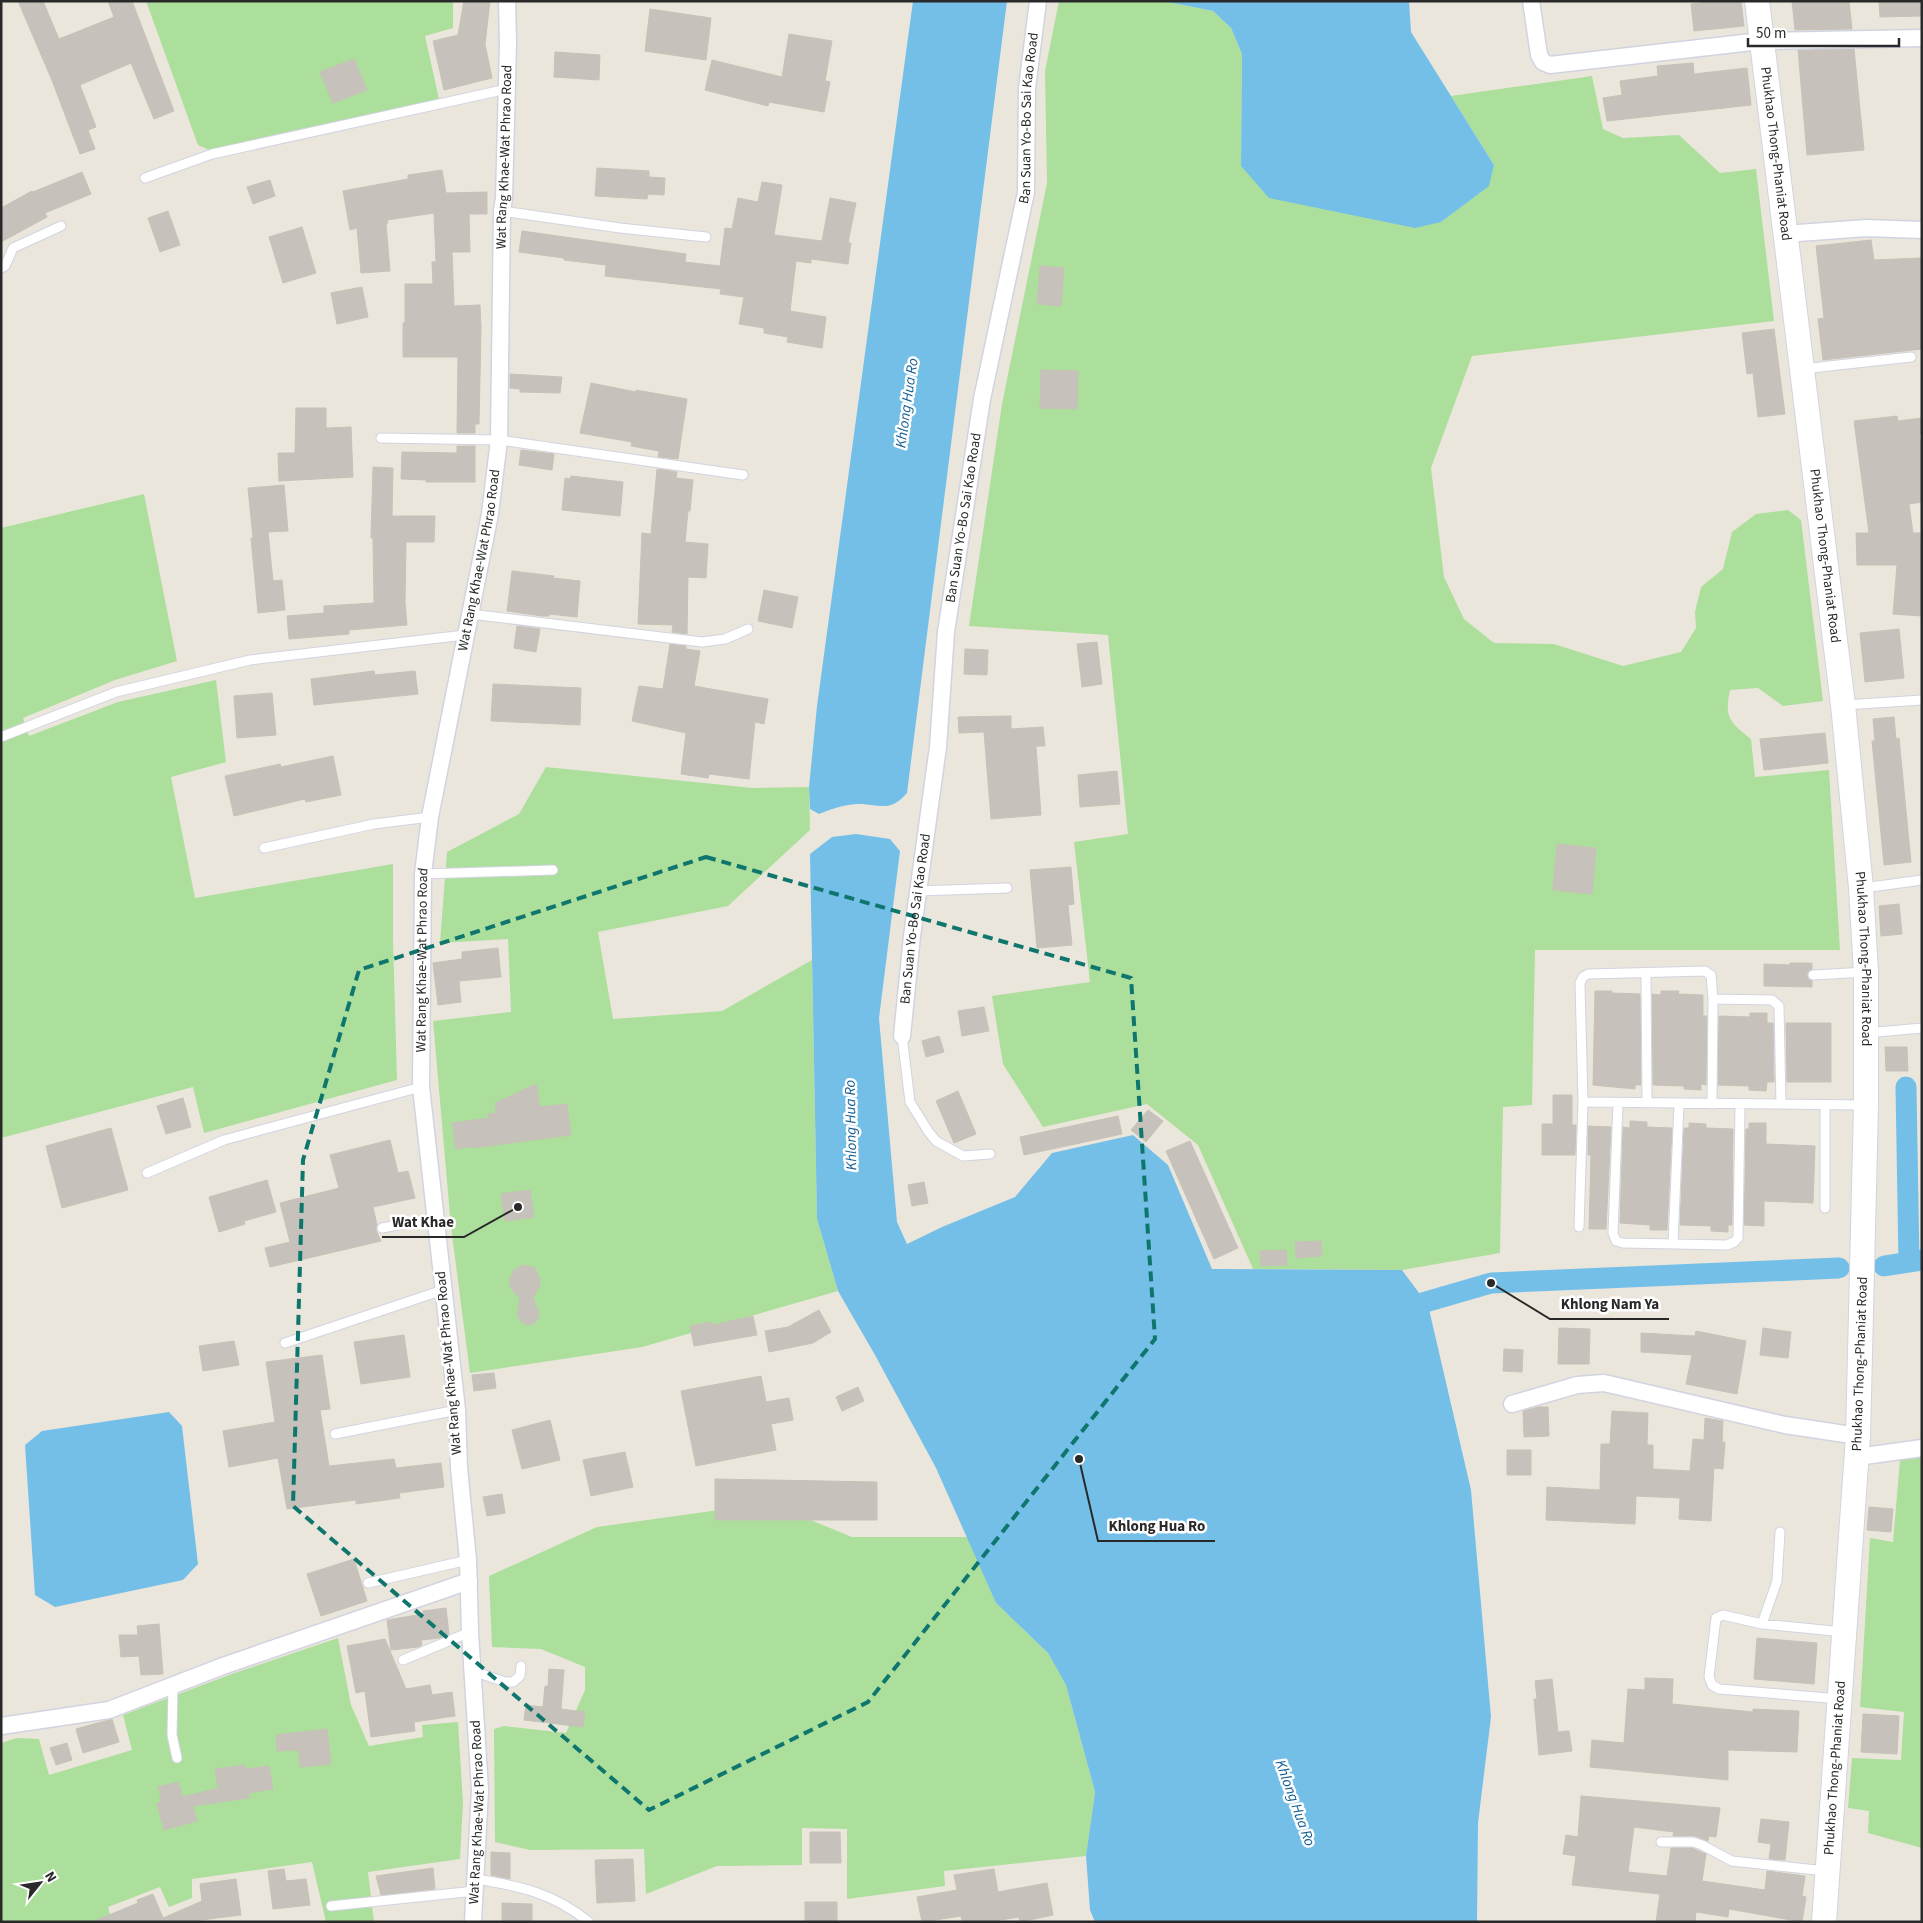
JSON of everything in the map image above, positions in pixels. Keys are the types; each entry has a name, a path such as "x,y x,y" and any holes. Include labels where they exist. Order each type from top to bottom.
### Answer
{"main road":[{"name":"Phukhao Thong-Phaniat Road","path":"1757,1 1843,705 1861,888 1866,972 1866,1105 1858,1446 1824,1922"}],"street":[{"name":"Wat Rang Khae-Wat Phrao Road","path":"473,1922 480,1790 470,1632 468,1560 459,1468 457,1410 421,1087 424,874 430,817 465,635 486,542 499,440 502,211 507,89 507,1"},
{"name":"Ban Suan Yo-Bo Sai Kao Road","path":"902,1036 918,891 938,746 946,632 982,399 1026,192 1027,88 1038,1"},
{"path":"1531,1 1539,56 1543,62 1550,65 1761,41 1922,38"},
{"path":"1785,234 1866,228 1922,230"},
{"path":"1512,1404 1577,1385 1604,1383 1785,1426 1858,1446 1922,1448"},
{"path":"1,1726 109,1710 223,1666 469,1581"}],"lane":[{"path":"145,178 212,154 507,89"},
{"path":"502,211 620,228 706,237"},
{"path":"1,268 6,266 13,248 61,226"},
{"path":"1802,368 1911,357"},
{"path":"381,438 499,440 742,475"},
{"path":"470,614 702,642 725,639 748,629"},
{"path":"1,737 116,692 250,660 465,635"},
{"path":"1843,705 1922,700"},
{"path":"264,848 374,824 430,817"},
{"path":"424,874 553,870"},
{"path":"1861,888 1922,880"},
{"path":"918,891 1007,888"},
{"path":"1578,1227 1583,1102 1580,983 1583,976 1588,974 1704,971 1711,975 1713,999 1712,1104"},
{"path":"1813,975 1866,972"},
{"path":"1646,974 1647,1103"},
{"path":"1713,999 1772,1000 1779,1006 1780,1104"},
{"path":"1866,1033 1922,1028"},
{"path":"902,1036 910,1102 928,1131 936,1141 964,1156 990,1154"},
{"path":"147,1173 224,1140 421,1087"},
{"path":"1583,1102 1866,1105"},
{"path":"1618,1103 1613,1233 1616,1241 1622,1243 1727,1245 1738,1238 1740,1104"},
{"path":"1673,1244 1679,1104"},
{"path":"1825,1105 1825,1208"},
{"path":"382,1228 435,1218"},
{"path":"285,1343 443,1290"},
{"path":"335,1434 457,1410"},
{"path":"1762,1624 1777,1581 1780,1532"},
{"path":"368,1583 468,1560"},
{"path":"1840,1698 1719,1689 1712,1685 1710,1677 1716,1618 1723,1615 1762,1624 1845,1632"},
{"path":"403,1660 470,1632"},
{"path":"473,1671 505,1682 513,1682 520,1676 522,1666"},
{"path":"173,1685 172,1735 177,1758"},
{"path":"1661,1842 1693,1842 1702,1844 1732,1861 1828,1872"},
{"path":"331,1906 476,1886 517,1885 559,1900 589,1922"}],"highlighted area":[{"path":"706,857 1131,978 1155,1339 868,1702 649,1810 293,1506 303,1160 359,970"}],"green space":[{"path":"146,1 453,1 453,28 425,36 439,99 213,152 198,145"},
{"path":"1059,1 1163,1 1213,11 1231,28 1242,54 1241,166 1441,222 1489,185 1494,165 1451,96 1592,76 1603,129 1623,138 1679,135 1720,173 1756,169 1774,321 1472,356 1431,468 1444,577 1464,619 1494,643 1554,644 1623,666 1681,652 1696,628 1695,612 1701,587 1723,569 1732,532 1756,514 1788,510 1801,520 1823,701 1783,706 1758,688 1730,690 1728,713 1730,719 1751,739 1755,777 1829,770 1840,950 1535,950 1532,1105 1503,1107 1500,1253 1402,1270 1253,1269 1198,1145 1147,1104 1043,1127 1003,1064 992,996 1090,982 1074,842 1128,834 1108,635 969,626 1002,404 1047,183 1045,71"},
{"path":"144,494 177,661 115,680 23,718 29,736 118,702 216,680 226,762 171,777 195,898 393,864 397,1080 204,1133 193,1087 1,1138 1,528"},
{"path":"546,767 753,788 809,787 810,830 728,906 598,932 613,1019 722,1011 812,960 817,1219 838,1291 642,1347 470,1373 451,1227 433,1021 511,1012 508,939 440,943 447,852 519,814"},
{"path":"1922,1457 1922,1848 1868,1833 1869,1811 1848,1808 1852,1758 1901,1760 1904,1712 1860,1707 1870,1538 1893,1542 1900,1460"},
{"path":"769,1503 852,1537 968,1537 996,1603 1048,1653 1066,1685 1095,1792 1086,1856 944,1871 945,1886 847,1899 847,1829 802,1828 802,1865 717,1866 646,1894 644,1849 530,1850 495,1842 494,1729 504,1726 566,1733 585,1690 585,1667 541,1649 492,1647 489,1576 597,1527"},
{"path":"338,1638 351,1705 369,1746 423,1737 422,1725 458,1722 463,1803 460,1859 368,1872 374,1922 326,1922 312,1862 192,1879 192,1898 169,1907 160,1887 108,1907 112,1922 1,1922 1,1743 17,1738 39,1739 49,1775 132,1750 123,1715 229,1675"}],"water":[{"path":"913,1 1007,1 907,793 890,805 857,804 819,814 810,809 809,787 817,706"},
{"path":"1163,1 1409,1 1411,32 1494,165 1489,186 1441,222 1415,228 1269,198 1241,166 1242,54 1231,28 1213,11"},
{"path":"856,834 890,839 900,851 879,1018 897,1222 907,1244 942,1227 1015,1197 1052,1153 1133,1135 1168,1165 1212,1269 1402,1270 1428,1305 1471,1490 1491,1717 1478,1823 1477,1922 1095,1922 1090,1910 1086,1856 1095,1792 1066,1685 1048,1653 996,1603 936,1468 838,1291 817,1219 810,854 832,837"},
{"path":"169,1412 182,1426 198,1564 183,1580 55,1607 35,1595 25,1445 42,1431"}],"building":[{"path":"18,1 43,1 59,39 114,17 108,1 132,1 174,111 154,119 131,63 80,85 96,127 88,130 95,149 80,154 51,78"},
{"path":"464,1 490,1 485,44 492,78 444,90 433,41 458,35"},
{"path":"1741,1 1744,26 1694,31 1691,4"},
{"path":"1792,1 1849,1 1852,29 1795,30"},
{"path":"1879,1 1922,1 1922,16 1880,17"},
{"path":"650,9 711,18 706,60 645,51"},
{"path":"789,34 832,41 825,81 830,82 824,112 769,102 768,106 705,90 712,60 782,77"},
{"path":"1854,49 1864,150 1807,155 1798,50"},
{"path":"555,52 600,55 599,80 554,77"},
{"path":"354,59 367,90 333,103 320,72"},
{"path":"1693,63 1694,74 1747,68 1751,105 1607,121 1603,98 1622,95 1620,81 1658,76 1657,66"},
{"path":"597,168 649,171 649,177 665,178 664,195 648,194 647,199 595,196"},
{"path":"442,170 446,193 487,192 487,214 469,214 470,252 452,252 454,306 480,305 479,424 475,424 475,433 457,433 458,357 403,357 405,284 433,284 432,262 436,262 434,213 387,220 390,271 361,273 357,228 350,230 343,191 408,179 408,175"},
{"path":"82,172 91,194 45,213 47,217 1,242 1,208 32,191"},
{"path":"270,180 275,196 253,204 247,187"},
{"path":"762,182 782,185 774,235 822,241 830,198 856,203 848,243 851,243 848,264 811,259 811,263 796,261 790,311 826,317 822,348 787,342 788,337 764,333 764,328 739,324 744,297 720,294 721,289 605,276 606,265 519,252 522,231 686,254 685,262 720,266 725,228 732,229 738,198 758,202"},
{"path":"168,211 180,245 160,252 148,218"},
{"path":"302,227 316,273 283,283 269,237"},
{"path":"1871,240 1874,260 1922,258 1922,349 1823,360 1818,319 1824,318 1816,246"},
{"path":"1040,266 1064,268 1061,306 1037,304"},
{"path":"362,287 368,317 337,324 331,293"},
{"path":"1774,329 1785,414 1758,417 1753,373 1747,374 1742,333"},
{"path":"1041,370 1078,371 1077,409 1040,408"},
{"path":"510,374 562,377 560,393 520,392 520,389 510,388"},
{"path":"591,383 687,399 678,459 658,457 659,451 631,446 632,442 580,433"},
{"path":"296,408 326,408 326,428 351,427 353,477 279,481 278,453 295,453"},
{"path":"1897,416 1898,421 1922,418 1922,434 1919,434 1922,453 1922,502 1909,504 1913,533 1920,533 1922,616 1893,614 1897,565 1857,565 1856,533 1869,533 1854,421"},
{"path":"457,446 475,446 475,482 426,482 426,480 401,479 402,452 457,453"},
{"path":"521,450 554,454 552,470 519,465"},
{"path":"373,467 393,468 392,516 435,516 434,542 406,542 405,602 407,625 349,630 349,634 289,639 287,616 324,613 324,606 374,603 373,538 371,538"},
{"path":"657,469 677,472 676,478 693,480 685,542 708,544 706,578 688,577 687,634 672,632 673,625 638,624 642,533 651,534"},
{"path":"571,476 623,482 620,516 562,510 565,478 570,479"},
{"path":"284,485 288,531 268,532 273,581 282,580 285,610 258,613 248,488"},
{"path":"512,571 580,581 577,617 549,614 549,616 542,616 507,611"},
{"path":"764,590 798,597 792,628 758,621"},
{"path":"517,626 540,629 536,652 514,648"},
{"path":"1899,629 1904,678 1865,682 1860,633"},
{"path":"1097,642 1102,684 1082,687 1077,644"},
{"path":"670,644 686,646 686,649 700,651 694,686 768,699 764,724 755,722 749,779 709,774 708,778 681,774 686,733 632,721 639,686 663,689"},
{"path":"965,649 988,650 987,675 964,674"},
{"path":"374,671 375,675 415,671 418,694 314,705 311,679"},
{"path":"493,684 581,688 580,725 491,721"},
{"path":"272,693 276,735 237,738 234,696"},
{"path":"1011,716 1011,729 1043,727 1045,746 1036,746 1041,815 991,819 984,732 959,733 958,717"},
{"path":"1894,717 1896,739 1899,738 1911,862 1884,865 1872,741 1875,741 1873,719"},
{"path":"1825,733 1828,763 1764,770 1760,739"},
{"path":"333,756 341,795 306,802 305,799 234,816 225,776 280,764 281,767"},
{"path":"1117,771 1120,804 1080,807 1078,775"},
{"path":"1557,844 1596,848 1592,894 1553,890"},
{"path":"1071,867 1074,904 1068,905 1072,945 1037,948 1030,870"},
{"path":"1899,904 1902,934 1881,936 1879,906"},
{"path":"498,948 501,977 459,981 461,1002 438,1005 433,963 462,959 462,952"},
{"path":"1790,963 1812,963 1812,969 1807,975 1808,979 1812,981 1812,987 1764,986 1764,964 1790,965"},
{"path":"1595,991 1640,994 1641,1085 1635,1085 1635,1089 1593,1085"},
{"path":"1661,991 1679,991 1678,994 1703,995 1703,1016 1707,1016 1706,1085 1701,1084 1701,1090 1684,1089 1684,1086 1653,1085 1652,994 1661,995"},
{"path":"984,1007 989,1031 962,1036 958,1011"},
{"path":"1750,1013 1767,1013 1767,1023 1773,1023 1774,1082 1767,1082 1766,1091 1749,1090 1749,1086 1718,1085 1719,1016 1750,1017"},
{"path":"1786,1023 1831,1023 1831,1082 1787,1082"},
{"path":"939,1036 944,1052 926,1057 922,1041"},
{"path":"1885,1047 1907,1047 1908,1071 1886,1071"},
{"path":"536,1084 540,1107 567,1104 571,1135 456,1149 452,1123 489,1118 488,1114 496,1113 495,1103"},
{"path":"958,1091 976,1134 954,1143 936,1101"},
{"path":"1553,1095 1572,1095 1572,1125 1576,1125 1575,1155 1542,1155 1542,1124 1553,1124"},
{"path":"183,1098 191,1127 166,1134 157,1106"},
{"path":"1148,1110 1163,1121 1146,1142 1131,1130"},
{"path":"1118,1116 1122,1134 1024,1155 1020,1137"},
{"path":"1630,1121 1647,1122 1647,1127 1672,1128 1667,1230 1650,1230 1650,1225 1620,1223 1623,1127 1630,1128"},
{"path":"1689,1123 1706,1124 1706,1128 1733,1129 1732,1225 1728,1225 1728,1232 1711,1231 1711,1226 1680,1225 1684,1128 1689,1128"},
{"path":"1749,1123 1766,1123 1766,1144 1815,1146 1813,1203 1764,1201 1764,1226 1744,1225 1746,1129 1749,1129"},
{"path":"1588,1126 1611,1127 1606,1229 1589,1229 1591,1155 1588,1155"},
{"path":"111,1128 128,1190 62,1208 46,1146"},
{"path":"390,1140 398,1173 408,1171 415,1198 373,1207 377,1225 376,1230 381,1241 270,1267 265,1248 290,1242 280,1203 339,1188 330,1155"},
{"path":"1190,1141 1238,1248 1214,1259 1166,1151"},
{"path":"267,1180 276,1212 244,1221 245,1224 219,1232 209,1197"},
{"path":"924,1182 928,1203 912,1206 908,1185"},
{"path":"530,1190 534,1217 505,1221 501,1194"},
{"path":"1321,1241 1322,1256 1296,1258 1295,1242"},
{"path":"1286,1250 1287,1265 1261,1266 1260,1251"},
{"path":"523,1265 535,1268 540,1279 540,1285 533,1298 539,1313 538,1318 535,1323 529,1325 524,1324 517,1315 520,1299 511,1288 509,1282 513,1271"},
{"path":"819,1310 831,1332 813,1343 769,1352 765,1331 788,1327"},
{"path":"753,1316 757,1335 694,1346 690,1326 711,1322 712,1325"},
{"path":"1559,1328 1590,1329 1589,1364 1558,1364"},
{"path":"1763,1328 1791,1332 1788,1358 1760,1355"},
{"path":"1696,1331 1746,1341 1737,1394 1686,1384 1692,1355 1641,1352 1641,1333 1695,1336"},
{"path":"404,1335 410,1377 361,1384 354,1342"},
{"path":"234,1341 239,1365 203,1371 199,1346"},
{"path":"1504,1349 1523,1350 1522,1372 1503,1371"},
{"path":"322,1355 330,1409 320,1410 329,1466 394,1459 396,1468 441,1463 444,1487 399,1493 400,1498 356,1504 356,1500 287,1509 278,1458 229,1467 223,1431 275,1422 266,1362"},
{"path":"494,1373 496,1388 474,1391 472,1375"},
{"path":"761,1376 766,1402 789,1398 793,1420 771,1424 776,1450 696,1466 681,1391"},
{"path":"858,1387 864,1401 842,1411 836,1397"},
{"path":"1538,1407 1548,1407 1549,1436 1524,1437 1523,1411"},
{"path":"1612,1411 1648,1413 1647,1445 1653,1445 1653,1469 1690,1471 1693,1439 1704,1440 1705,1418 1723,1421 1722,1442 1725,1442 1723,1469 1714,1468 1711,1521 1679,1519 1680,1498 1636,1496 1635,1524 1546,1520 1547,1487 1600,1490 1601,1444 1610,1444"},
{"path":"550,1420 560,1460 522,1469 512,1430"},
{"path":"1507,1450 1531,1450 1531,1475 1507,1475"},
{"path":"625,1452 633,1487 591,1496 583,1460"},
{"path":"715,1479 877,1482 877,1520 715,1520"},
{"path":"502,1494 505,1513 487,1516 483,1497"},
{"path":"1869,1507 1893,1509 1891,1532 1867,1530"},
{"path":"354,1559 367,1601 321,1616 307,1574"},
{"path":"446,1608 449,1634 440,1638 421,1640 422,1645 418,1647 391,1650 387,1620 423,1614 423,1611"},
{"path":"159,1624 163,1674 141,1675 139,1656 121,1657 119,1635 138,1635 137,1626"},
{"path":"1757,1638 1817,1643 1814,1684 1754,1679"},
{"path":"385,1639 406,1689 430,1685 432,1695 452,1692 455,1716 414,1722 415,1731 371,1737 365,1691 356,1693 347,1646"},
{"path":"549,1669 564,1670 561,1709 585,1712 583,1727 524,1720 526,1705 543,1707 545,1686 548,1686"},
{"path":"1645,1678 1673,1679 1672,1704 1753,1712 1753,1709 1799,1711 1797,1752 1728,1750 1728,1780 1590,1767 1592,1740 1624,1743 1628,1689 1645,1690"},
{"path":"1552,1679 1558,1732 1569,1731 1572,1751 1539,1755 1534,1699 1537,1699 1535,1681"},
{"path":"1863,1714 1899,1716 1897,1754 1861,1752"},
{"path":"112,1719 119,1742 83,1753 76,1729"},
{"path":"327,1729 331,1764 300,1767 299,1750 277,1751 276,1735"},
{"path":"67,1743 72,1760 56,1765 50,1748"},
{"path":"245,1765 245,1769 269,1766 273,1789 249,1793 249,1798 193,1806 197,1821 164,1830 157,1803 162,1802 158,1787 178,1782 183,1797 191,1795 218,1788 215,1769"},
{"path":"1581,1796 1720,1808 1716,1837 1709,1836 1708,1841 1695,1836 1673,1836 1674,1832 1634,1827 1628,1872 1667,1876 1671,1848 1692,1848 1706,1854 1702,1881 1765,1890 1767,1871 1805,1876 1802,1896 1806,1897 1802,1922 1729,1909 1728,1917 1696,1912 1695,1922 1656,1922 1660,1894 1572,1885 1576,1856 1563,1854 1566,1835 1578,1837"},
{"path":"1761,1819 1789,1822 1785,1860 1769,1859 1771,1844 1758,1842"},
{"path":"810,1832 840,1832 841,1863 810,1863"},
{"path":"491,1852 510,1853 510,1879 491,1875"},
{"path":"633,1859 635,1901 597,1903 595,1860"},
{"path":"433,1868 435,1889 381,1895 376,1876"},
{"path":"284,1869 286,1881 306,1879 310,1905 273,1909 268,1871"},
{"path":"994,1869 998,1892 1047,1883 1053,1915 1020,1922 1019,1917 988,1922 962,1922 961,1916 922,1922 917,1897 957,1890 954,1875"},
{"path":"236,1879 241,1915 185,1922 92,1922 138,1903 137,1900 153,1894 163,1918 202,1901 200,1884"},
{"path":"805,1902 837,1902 837,1922 805,1922"},
{"path":"502,1903 532,1904 532,1922 502,1922"}],"waterway":[{"path":"1906,1087 1909,1262"},
{"path":"1884,1266 1922,1260"},
{"path":"1398,1310 1491,1283 1839,1268"}],"place":[{"name":"Wat Khae","path":"518,1207"},
{"name":"Khlong Nam Ya","path":"1491,1283"},
{"name":"Khlong Hua Ro","path":"1079,1459"}]}
